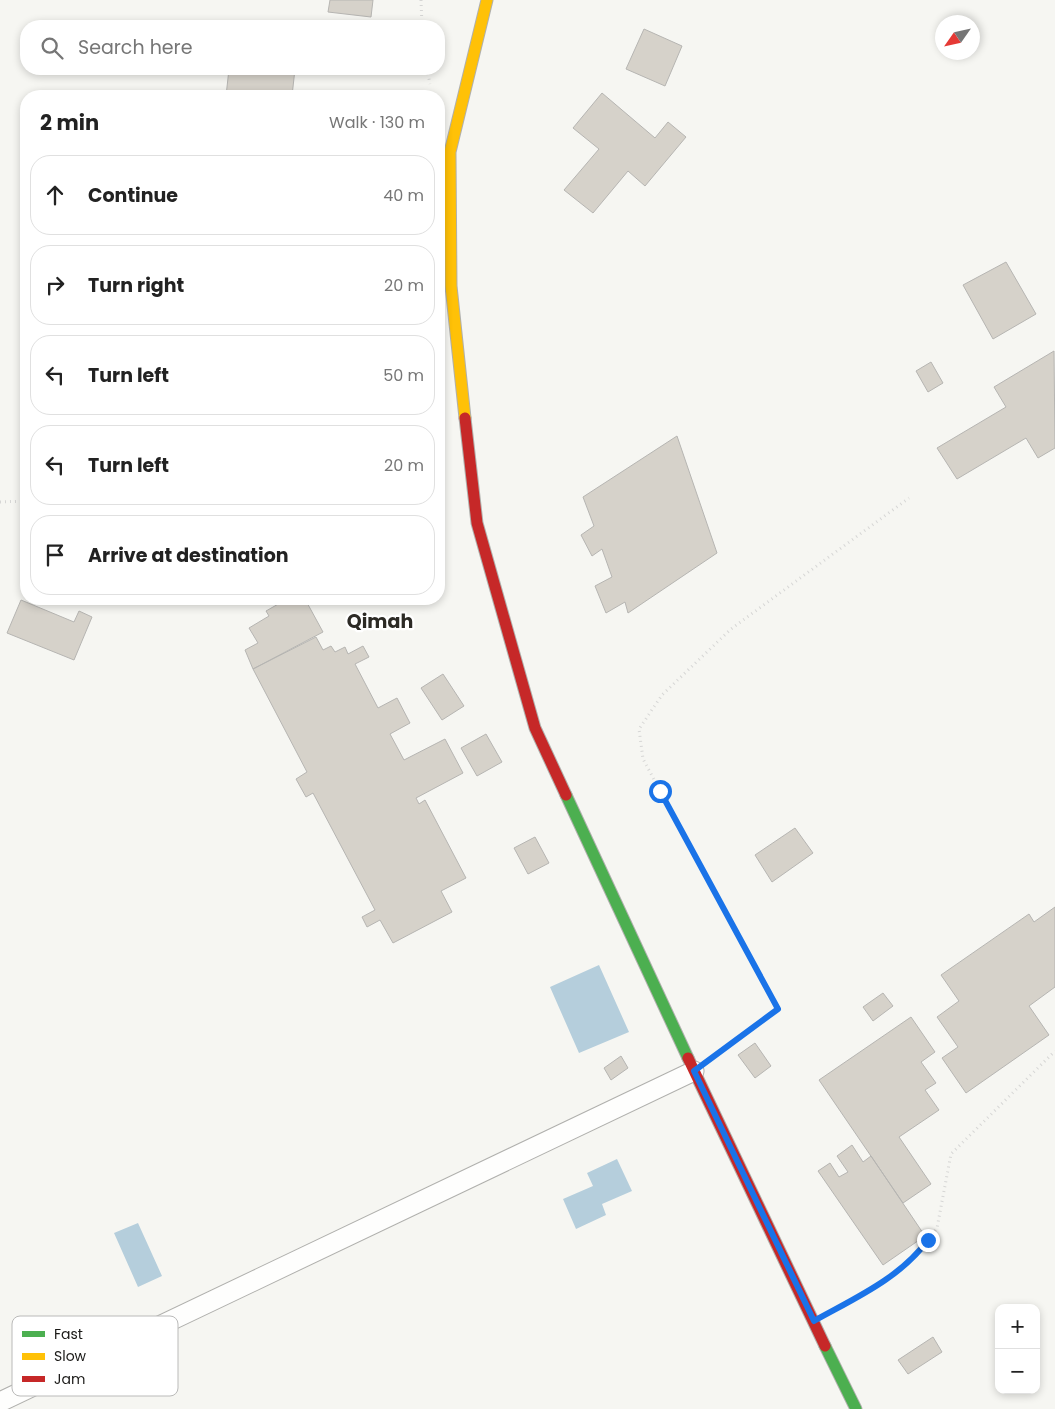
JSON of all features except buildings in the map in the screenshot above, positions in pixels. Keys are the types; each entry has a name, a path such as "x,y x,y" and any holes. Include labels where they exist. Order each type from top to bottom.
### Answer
{"main road":[{"path":"487,0 450,152 451,286 477,523 535,728 694,1071 856,1409"}],"lane":[{"path":"178,1317 694,1071"},
{"path":"0,1402 13,1396"}],"path":[{"path":"421,0 422,20"},
{"path":"694,1071 778,1009 643,759 638,729 662,695 731,629 909,498"},
{"path":"0,502 20,500"},
{"path":"814,1321 888,1280 920,1252 937,1228 951,1154 1055,1051"}],"water":[{"path":"599,965 629,1032 579,1053 550,987"},
{"path":"617,1159 632,1191 602,1204 606,1215 576,1229 563,1199 593,1186 587,1173"},
{"path":"138,1223 162,1276 138,1287 114,1233"}],"traffic: fast":[{"path":"566,795 688,1058"},
{"path":"825,1346 856,1409"}],"traffic: slow":[{"path":"465,418 451,286 450,152 487,0"}],"traffic: jam":[{"path":"465,418 477,523 535,728 566,795"},
{"path":"688,1058 825,1346"}],"district":[{"name":"Qimah","path":"380,621"}],"route":[{"path":"660,791 778,1009 694,1071 814,1321 888,1280 920,1252 928,1240"}]}
